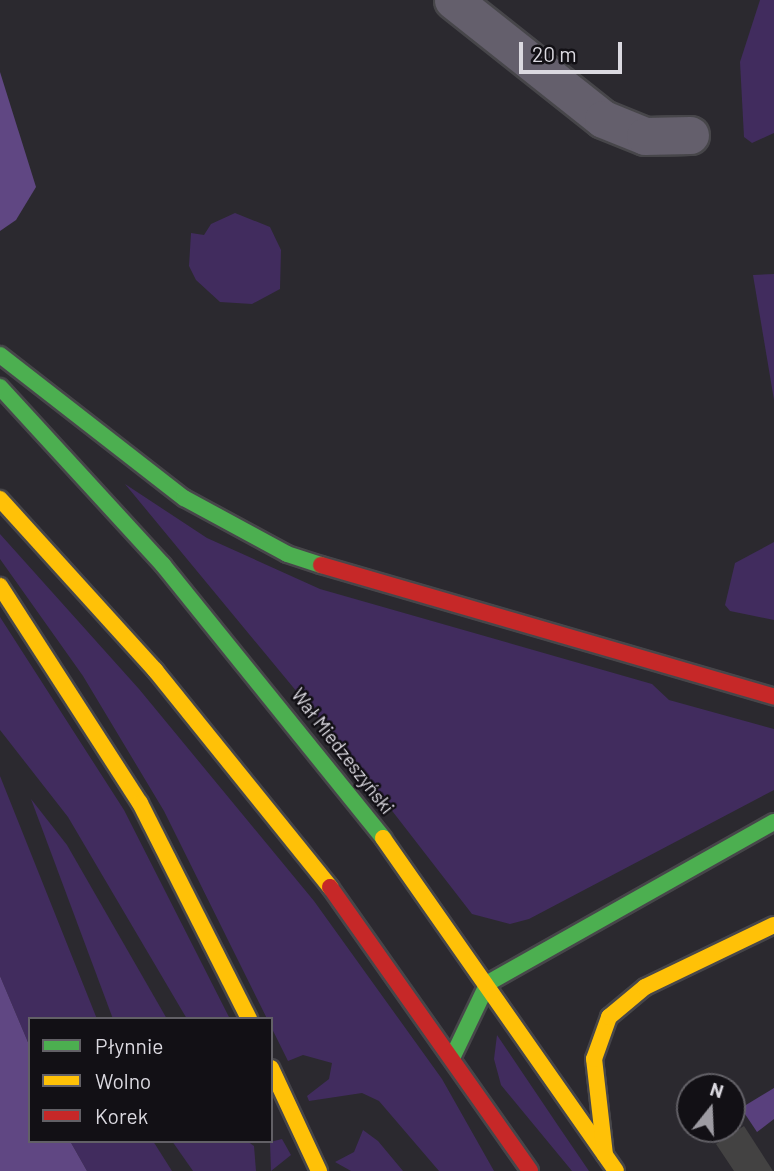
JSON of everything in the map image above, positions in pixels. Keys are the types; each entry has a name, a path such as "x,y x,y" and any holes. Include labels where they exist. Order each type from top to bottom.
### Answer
{"main road":[{"path":"0,355 184,498 288,554 774,697"},
{"name":"Wał Miedzeszyński","path":"0,387 273,695 488,983 616,1171"},
{"path":"0,499 155,670 277,817 453,1056 530,1171"},
{"path":"0,586 140,803 248,1017"},
{"path":"453,1056 466,1020 488,983 774,822"},
{"path":"605,1155 594,1059 609,1017 645,987 774,925"},
{"path":"273,1072 319,1171"}],"street":[{"path":"453,0 603,119 645,135 690,135"}],"shaded area":[{"path":"760,0 774,0 774,133 752,143 744,137 740,62"},
{"path":"0,72 36,187 16,220 0,231"},
{"path":"235,213 270,227 281,250 280,289 252,304 220,302 196,280 189,266 191,233 204,235 211,224"},
{"path":"774,274 774,400 753,275"},
{"path":"125,484 207,538 320,589 652,684 669,700 774,729 774,790 529,919 510,924 472,914 345,750"},
{"path":"0,534 139,689 314,901 442,1079 494,1171 439,1171 379,1101 362,1093 309,1101 307,1096 329,1079 332,1063 303,1055 288,1061 273,1031 273,1017 266,1017 164,811 83,676 0,559"},
{"path":"774,542 774,620 730,611 725,605 735,563"},
{"path":"0,617 124,810 229,1017 186,1017 68,817 0,730"},
{"path":"0,776 96,1017 28,1017 28,1042 0,976"},
{"path":"31,799 67,845 166,1017 112,1017"},
{"path":"0,976 28,1042 28,1143 71,1143 87,1171 0,1171"},
{"path":"497,1035 589,1171 572,1171 501,1085 494,1059"},
{"path":"774,1088 774,1119 757,1132 746,1116 746,1105"},
{"path":"363,1130 378,1141 403,1171 351,1171 335,1162 354,1152"},
{"path":"282,1139 291,1155 271,1171 270,1143"},
{"path":"71,1143 154,1143 172,1171 87,1171"},
{"path":"173,1143 250,1143 254,1146 256,1171 193,1171"}],"building":[{"path":"746,1129 773,1171 734,1171 716,1144 746,1143"}],"traffic: fast":[{"path":"0,355 184,498 287,554 321,565"},
{"path":"0,387 163,565 383,838"},
{"path":"453,1056 488,983 774,822"}],"traffic: slow":[{"path":"0,499 155,670 330,887"},
{"path":"0,586 140,803 248,1017"},
{"path":"383,838 616,1171"},
{"path":"605,1155 594,1059 609,1017 645,987 774,925"},
{"path":"273,1072 319,1171"}],"traffic: jam":[{"path":"321,565 774,697"},
{"path":"330,887 530,1171"}]}
